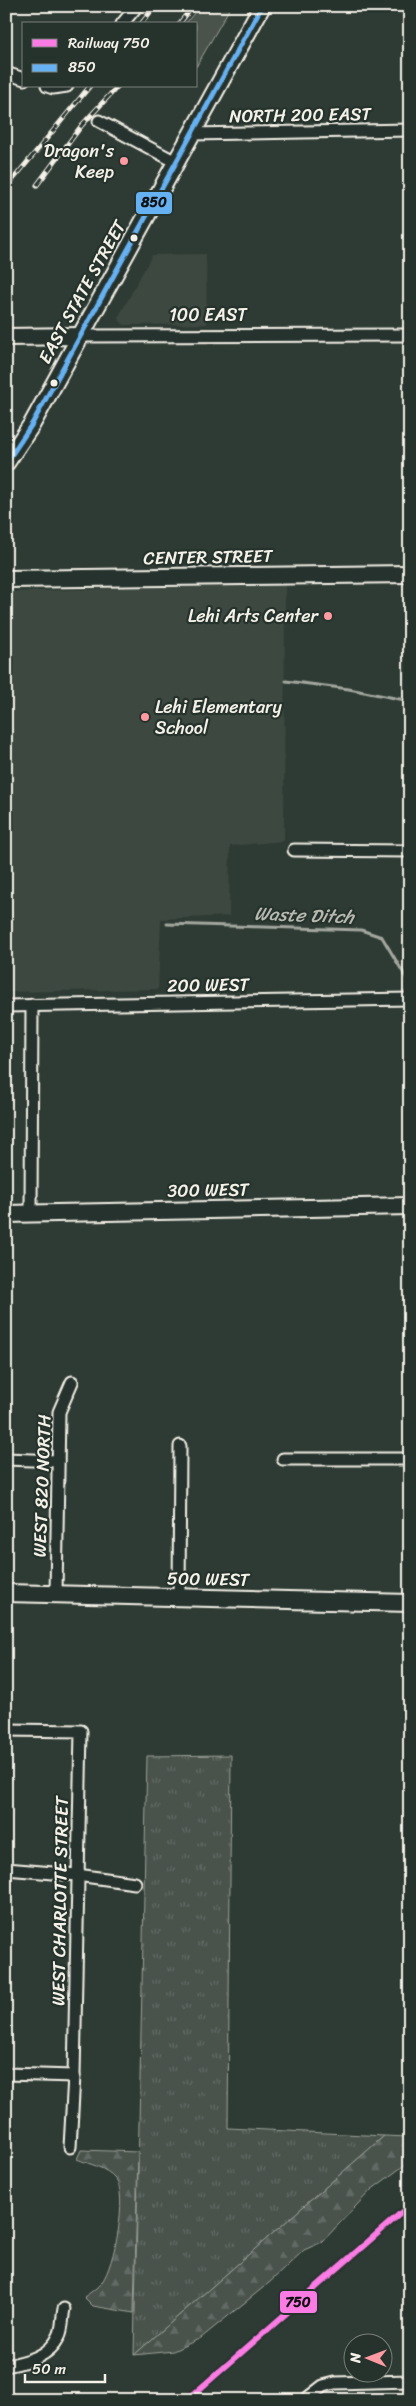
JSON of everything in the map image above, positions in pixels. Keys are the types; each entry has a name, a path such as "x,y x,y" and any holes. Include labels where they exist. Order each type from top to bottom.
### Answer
{"main road":[{"name":"EAST STATE STREET","path":"6,463 32,424 262,6"},
{"name":"100 EAST","path":"6,337 81,336"},
{"name":"CENTER STREET","path":"6,579 410,574"},
{"name":"300 WEST","path":"6,1214 410,1206"},
{"name":"500 WEST","path":"6,1593 410,1603"}],"street":[{"path":"124,22 137,6"},
{"path":"6,73 22,77"},
{"path":"99,121 176,162"},
{"name":"NORTH 200 EAST","path":"191,134 410,130"},
{"name":"100 EAST","path":"81,336 410,335"},
{"path":"294,850 410,851"},
{"name":"200 WEST","path":"6,1006 410,999"},
{"path":"30,1214 32,1005"},
{"name":"WEST 820 NORTH","path":"56,1594 59,1412 72,1382"},
{"path":"179,1598 180,1446"},
{"path":"6,1459 58,1461"},
{"path":"283,1459 410,1459"},
{"name":"WEST CHARLOTTE STREET","path":"6,1730 81,1731 74,2076 70,2147"},
{"path":"6,1869 77,1875 135,1883"},
{"path":"6,2074 74,2076"},
{"path":"6,2366 32,2361 48,2350 60,2336 64,2309"},
{"path":"305,2400 323,2386 335,2383 410,2381"}],"shaded area":[{"path":"206,254 207,324 124,325 118,318 152,255"},
{"name":"Lehi Elementary School","path":"285,583 284,841 230,846 229,916 161,919 158,989 6,992 6,592"}],"green space":[{"path":"200,6 231,6 198,64 198,22 187,22"},
{"path":"231,1755 228,2128 384,2136 134,2355 147,1756"},
{"path":"384,2136 410,2137 410,2161 371,2190 322,2242 304,2250 270,2282 201,2338 173,2351 134,2355"},
{"path":"81,2150 138,2152 134,2313 93,2306 84,2297 102,2282 107,2274 115,2247 121,2199 119,2187 112,2175 103,2169 77,2159"}],"waterway":[{"path":"286,681 349,689 410,701"},
{"name":"Waste Ditch","path":"167,924 361,930 382,937 410,984"}],"railway":[{"path":"143,22 155,6"},
{"path":"181,22 193,6"},
{"path":"6,188 88,88"},
{"path":"37,185 82,125 116,88"}],"rail line":[{"name":"750","path":"187,2400 410,2205"}],"transit line":[{"name":"850","path":"6,463 32,424 262,6"}],"place":[{"name":"Dragon's Keep","path":"124,161"},
{"name":"Lehi Arts Center","path":"328,616"},
{"name":"Lehi Elementary School","path":"145,717"}]}
